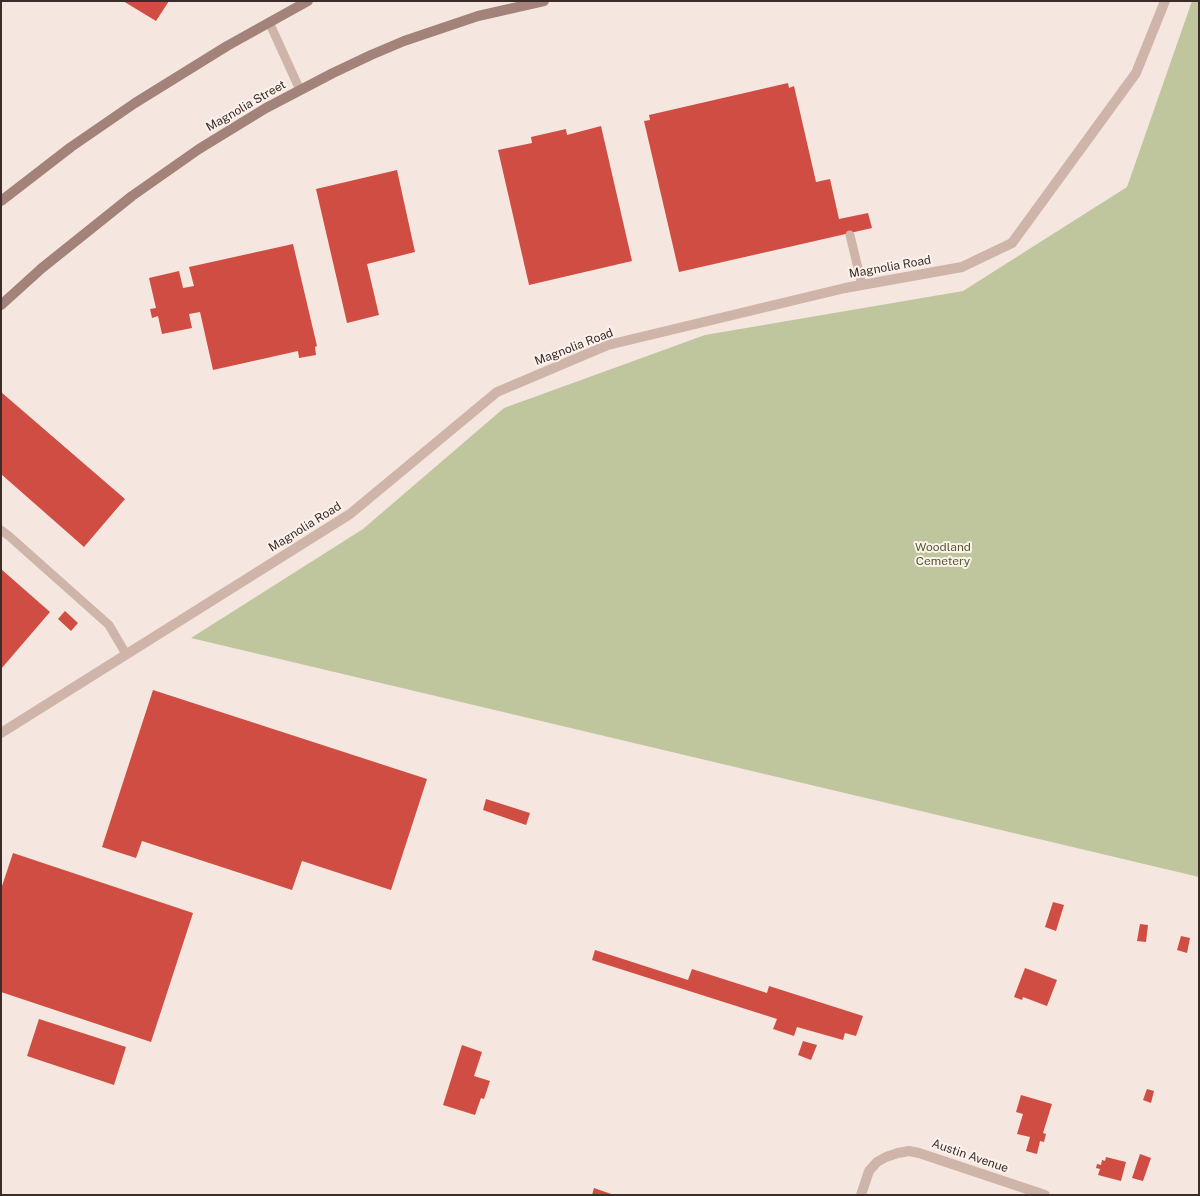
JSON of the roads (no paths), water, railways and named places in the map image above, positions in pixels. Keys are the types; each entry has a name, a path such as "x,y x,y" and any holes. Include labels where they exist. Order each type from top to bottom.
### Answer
{"main road":[{"path":"1,201 70,147 135,103 227,46 308,1"},
{"name":"Magnolia Street","path":"1,305 42,268 104,218 164,173 266,108 371,55 416,37 478,16 544,1"}],"street":[{"name":"Magnolia Road","path":"1,733 350,514 497,392 608,345 862,286 962,267 1012,244 1136,73 1165,1"},
{"name":"Austin Avenue","path":"861,1195 869,1171 877,1162 898,1152 910,1151 1044,1195"}],"lane":[{"path":"269,22 300,90"},
{"path":"850,235 862,286"},
{"path":"1,530 109,625 126,654"}],"park label":[{"name":"Woodland Cemetery","path":"943,554"}]}
